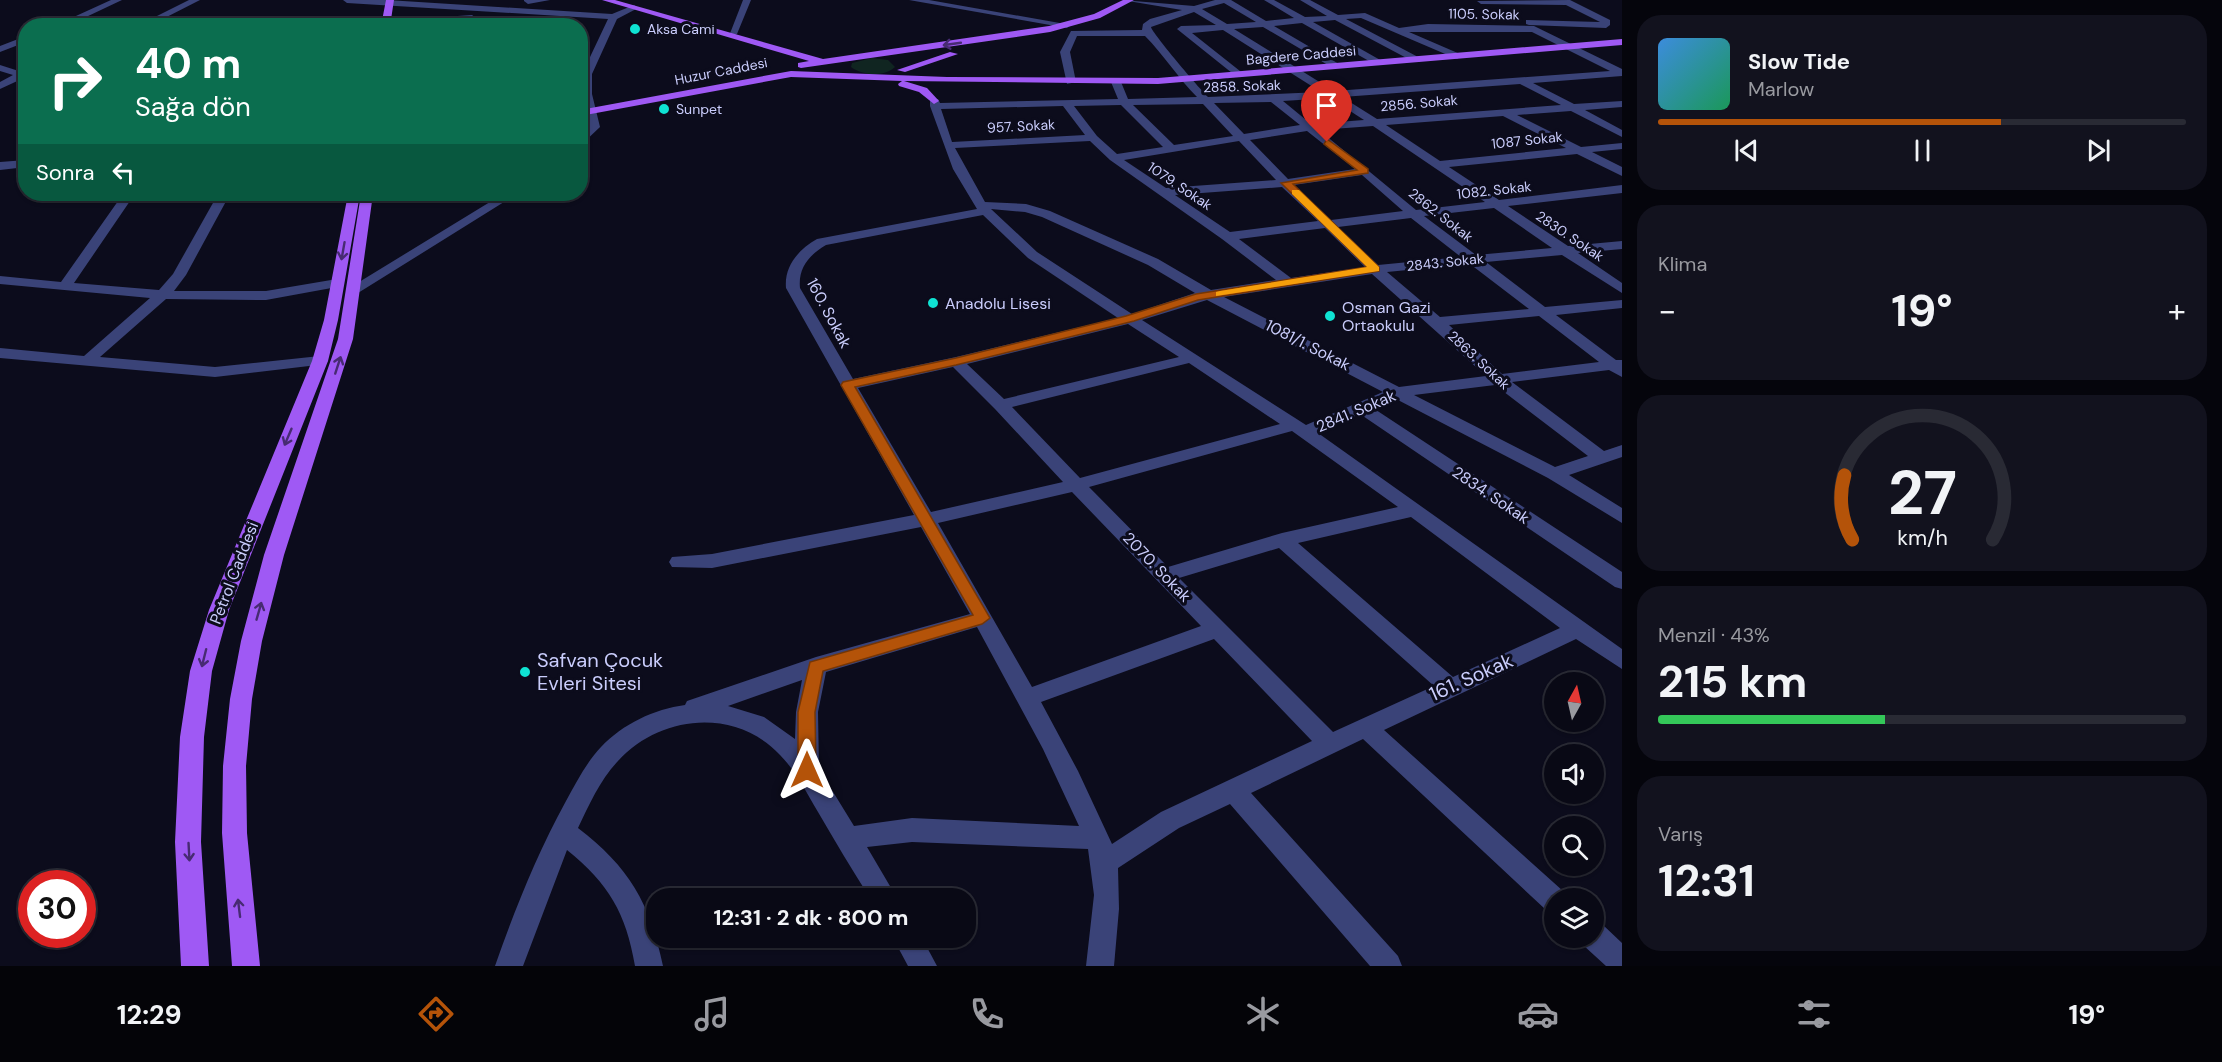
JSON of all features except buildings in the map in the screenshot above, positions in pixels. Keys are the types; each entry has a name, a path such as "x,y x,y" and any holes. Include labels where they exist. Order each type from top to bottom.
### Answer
{"main road":[{"path":"606,0 701,26 808,51 883,56 905,66 933,74 981,80"},
{"path":"868,77 886,76 905,66 1068,30 1133,0"},
{"path":"388,18 394,1"},
{"path":"394,1 395,18"},
{"path":"621,107 672,91 773,70 861,56 1068,30"},
{"path":"734,33 848,72 917,88 934,104"},
{"name":"Bagdere Caddesi","path":"981,80 1116,82 1185,79 1622,42"},
{"path":"773,70 794,62 796,59 792,51"},
{"path":"848,72 843,68 843,64 861,56"},
{"path":"933,74 929,66 934,59"},
{"path":"905,66 914,79 932,91 934,104"},
{"name":"Huzur Caddesi","path":"588,112 783,75 868,77"},
{"path":"868,77 981,80"},
{"path":"934,104 945,87 981,80"},
{"name":"Petrol Caddesi","path":"195,966 188,842 192,737 201,671 219,610 320,361 345,287 353,201"},
{"path":"246,966 236,883 231,789 240,700 255,623 301,470 340,359 345,287 366,201"}],"street":[{"path":"76,18 118,0"},
{"path":"158,18 196,0"},
{"path":"347,0 394,1 484,10 613,17 634,8"},
{"path":"484,10 488,0"},
{"path":"519,18 525,12 528,1 546,0"},
{"path":"734,33 747,0"},
{"path":"913,0 950,4 1068,30 1147,33 1146,26 1153,21 1224,0 1336,66"},
{"path":"1133,0 1196,9"},
{"path":"1268,0 1379,63"},
{"path":"1304,0 1417,60"},
{"path":"1480,1 1566,1 1607,22 1606,25 1504,16"},
{"path":"1480,1 1522,28"},
{"path":"415,18 417,4"},
{"name":"2830. Sokak","path":"1196,9 1375,122 1622,289"},
{"path":"1184,32 1259,22 1362,15 1457,56"},
{"path":"466,18 475,17"},
{"path":"588,70 594,50 613,17"},
{"path":"1165,17 1240,75"},
{"name":"1105. Sokak","path":"1397,30 1428,27 1522,28 1540,31 1622,73"},
{"path":"1068,30 1065,52 1071,82"},
{"name":"2863. Sokak","path":"1147,33 1165,50 1185,79 1286,183 1375,269 1437,322 1499,380 1600,457"},
{"path":"0,50 18,42"},
{"path":"0,68 18,74"},
{"name":"2858. Sokak","path":"934,104 1273,99 1622,73"},
{"path":"0,86 18,77"},
{"path":"1521,80 1622,134"},
{"path":"1116,82 1124,102 1171,149"},
{"path":"588,92 595,127 588,134"},
{"name":"2862. Sokak","path":"1273,99 1365,171 1412,213 1538,311 1619,367"},
{"name":"1079. Sokak","path":"1066,103 1093,138 1114,158 1227,236 1287,282"},
{"path":"934,104 961,172 984,208 1029,252 1300,429 1622,660"},
{"name":"2856. Sokak","path":"1114,158 1309,127 1567,106 1622,104"},
{"path":"1501,111 1622,172"},
{"name":"957. Sokak","path":"950,145 1093,138"},
{"name":"1087 Sokak","path":"1436,165 1622,146"},
{"path":"0,166 18,164"},
{"path":"1161,192 1286,183 1365,171"},
{"name":"1082. Sokak","path":"1227,236 1327,222 1497,206 1622,189"},
{"path":"65,286 124,201"},
{"path":"88,360 164,294 179,275 220,201"},
{"path":"0,280 164,294 255,297 345,287 499,201"},
{"name":"1081/1. Sokak","path":"984,208 1026,208 1046,214 1153,261 1211,296 1554,474 1622,517"},
{"name":"160. Sokak","path":"984,208 822,242 813,247 792,272 793,288 847,385 927,519 1027,698 1055,749 1096,838 1104,863 1107,903 1100,966"},
{"name":"2843. Sokak","path":"847,385 956,362 1130,319 1196,297 1375,269 1622,245"},
{"path":"1437,322 1622,304"},
{"path":"0,353 222,372 320,361"},
{"path":"1001,405 1192,357"},
{"name":"2070. Sokak","path":"956,362 1001,405 1076,485 1330,744"},
{"name":"2841. Sokak","path":"679,562 712,561 927,519 1076,485 1300,429 1397,392 1619,367"},
{"name":"2834. Sokak","path":"1360,407 1622,582"},
{"path":"1554,474 1600,457 1622,452"},
{"path":"1164,575 1282,540 1413,510"},
{"path":"1282,540 1450,687"},
{"path":"509,966 530,905 563,831 604,758 632,734 664,719 816,666 982,618"},
{"path":"1027,698 1217,629"},
{"name":"161. Sokak","path":"1365,727 1577,629"},
{"path":"807,770 807,712 816,666"},
{"path":"664,719 700,712 723,714 746,720 783,742 807,770 878,888"},
{"path":"1104,863 1170,820 1365,727 1544,891"},
{"path":"1233,790 1388,966"},
{"path":"848,838 912,830 1096,838"},
{"path":"563,831 600,860 622,886 640,925 649,966"},
{"path":"1604,945 1622,962"},
{"path":"913,948 923,966"}],"green space":[{"path":"872,58 888,60 895,67 879,74 873,74 851,67 852,63"}],"slow traffic":[{"path":"1220,294 1375,269 1296,192"}],"place":[{"name":"Aksa Cami","path":"635,29"},
{"name":"Sunpet","path":"664,109"},
{"name":"Anadolu Lisesi","path":"933,303"},
{"name":"Osman Gazi Ortaokulu","path":"1330,316"},
{"name":"Safvan Çocuk Evleri Sitesi","path":"525,672"}],"route":[{"path":"807,770 808,698 816,666 982,618 927,519 847,385 956,362 1130,319 1196,297 1375,269 1286,183 1365,171 1327,142"}]}
